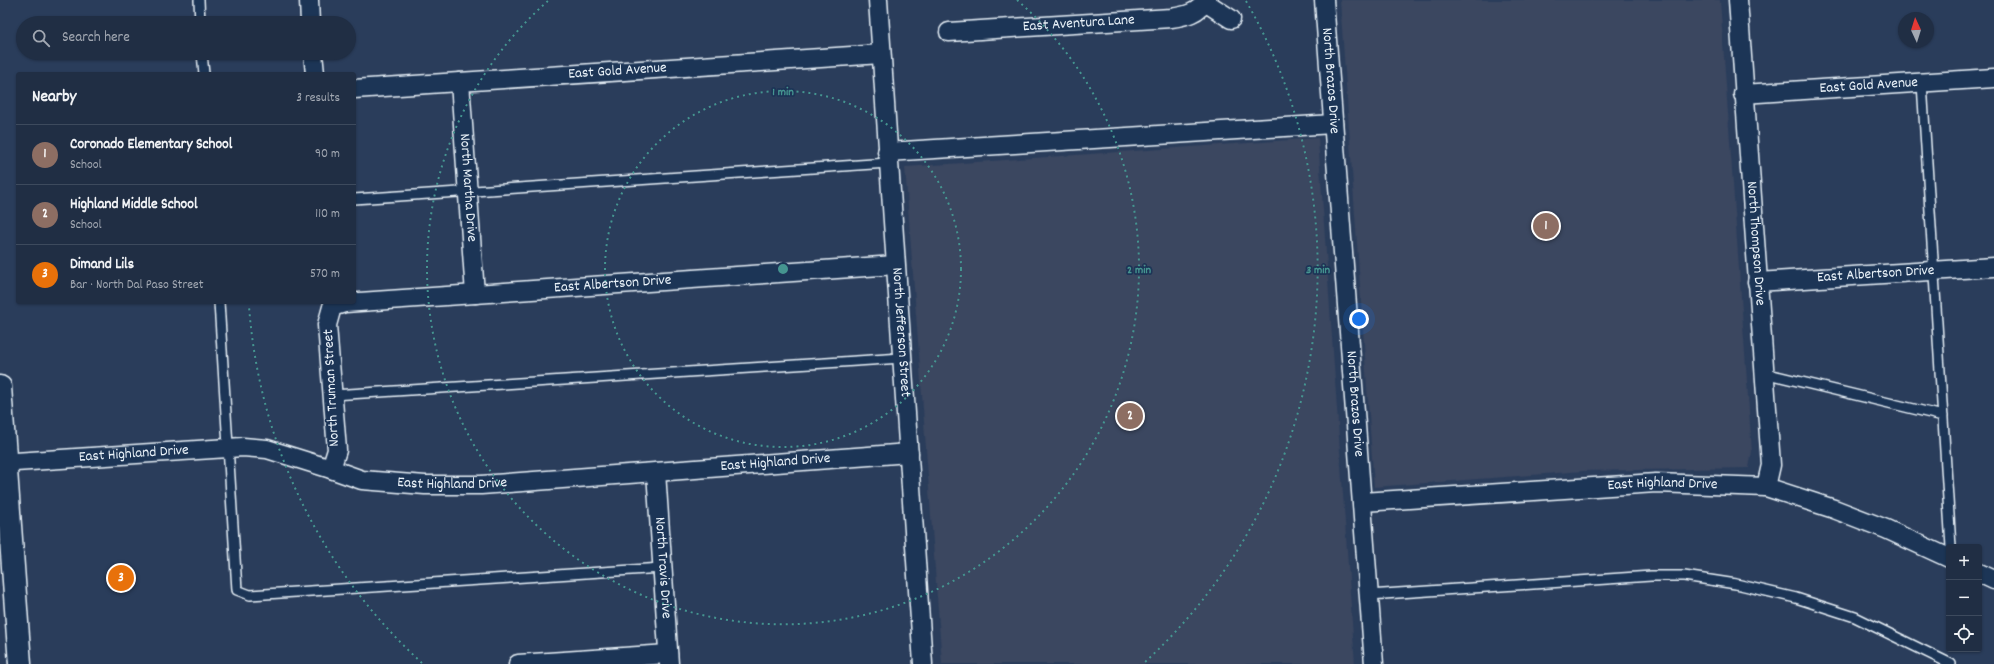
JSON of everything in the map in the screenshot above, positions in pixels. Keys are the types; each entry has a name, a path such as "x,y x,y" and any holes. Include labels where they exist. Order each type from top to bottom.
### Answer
{"main road":[{"path":"0,387 6,555 20,664"}],"street":[{"path":"309,0 310,16"},
{"name":"North Jefferson Street","path":"878,0 923,664"},
{"name":"North Brazos Drive","path":"1324,0 1374,664"},
{"name":"North Thompson Drive","path":"1738,0 1743,94 1758,282 1770,465 1766,487"},
{"path":"1205,1 1231,19"},
{"name":"East Aventura Lane","path":"949,32 1171,18 1184,16 1196,11 1205,1"},
{"name":"East Gold Avenue","path":"356,90 882,54"},
{"path":"314,60 315,72"},
{"name":"East Gold Avenue","path":"1743,94 1994,78"},
{"name":"North Martha Drive","path":"460,82 475,294"},
{"path":"888,158 1333,124"},
{"name":"East Albertson Drive","path":"356,302 895,265"},
{"name":"East Albertson Drive","path":"1758,282 1994,268"},
{"name":"East Albertson Drive","path":"332,308 342,304"},
{"name":"North Truman Street","path":"332,308 328,325 337,450 332,469"},
{"name":"East Highland Drive","path":"3,463 228,448 267,450 332,469 362,480 425,486 481,485 909,453"},
{"name":"North Travis Drive","path":"656,472 668,659"},
{"name":"East Highland Drive","path":"1363,502 1656,483 1766,487 1886,529 1946,557"},
{"path":"1982,574 1994,580"},
{"path":"518,664 668,659"}],"lane":[{"path":"199,0 200,16"},
{"path":"203,60 204,72"},
{"path":"1922,83 1951,544"},
{"path":"356,199 468,192 888,158"},
{"path":"219,304 237,590 250,596 662,568"},
{"path":"333,395 902,358"},
{"path":"1764,374 1943,416"},
{"path":"1369,595 1651,576 1684,576 1736,584 1796,598 1855,616 1951,664"}],"shaded area":[{"path":"1340,0 1720,0 1752,452 1749,468 1584,471 1374,487"},
{"path":"1318,138 1355,664 942,664 905,167"}],"place":[{"name":"Coronado Elementary School","path":"1546,226"},
{"name":"Highland Middle School","path":"1130,416"},
{"name":"Dimand Lils","path":"121,578"}]}
